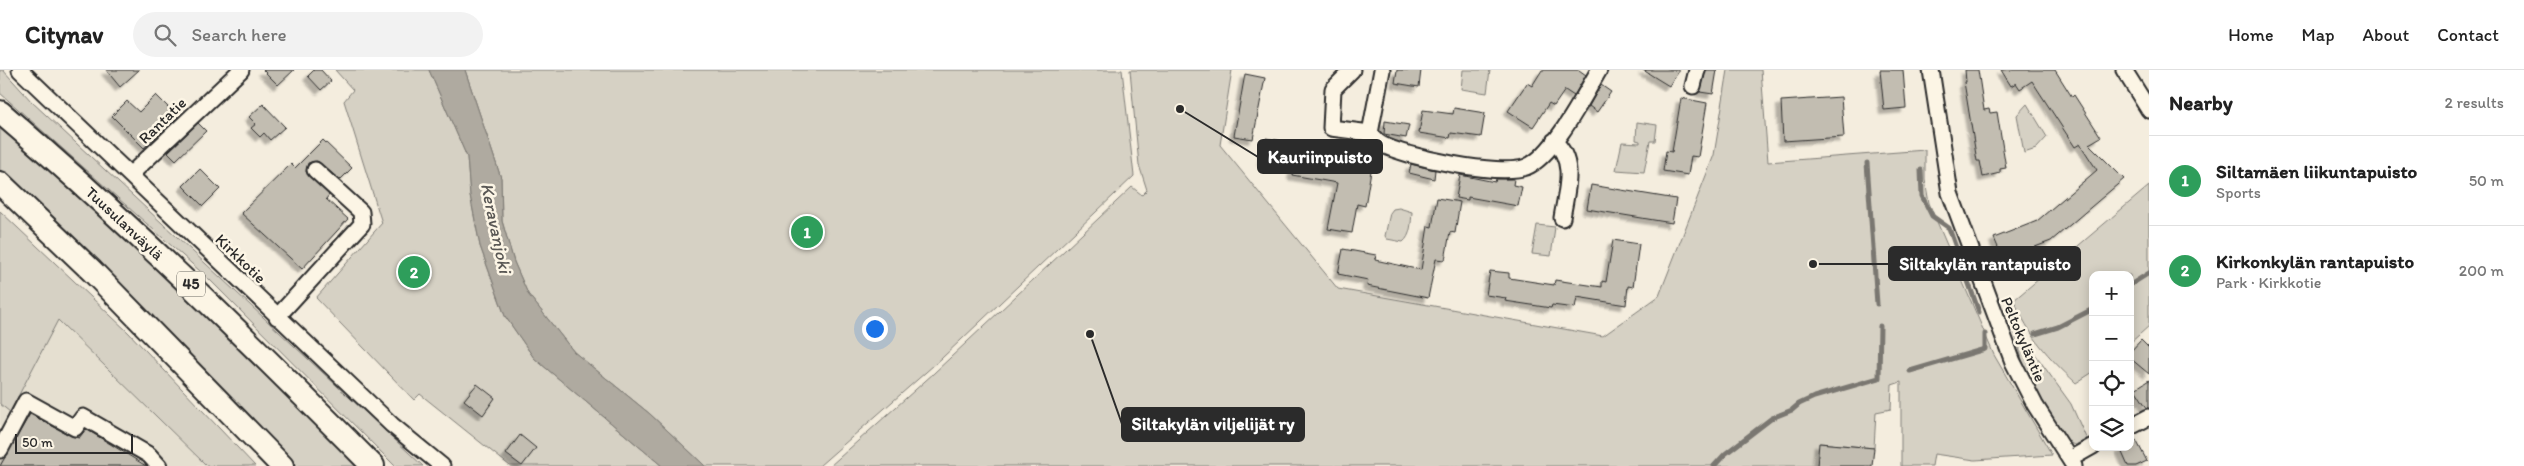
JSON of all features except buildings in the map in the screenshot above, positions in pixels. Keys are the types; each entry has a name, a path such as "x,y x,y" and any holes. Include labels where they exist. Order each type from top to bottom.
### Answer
{"highway":[{"name":"Tuusulanväylä","path":"0,112 126,224 232,323 373,466"},
{"path":"0,183 99,277 282,466"}],"street":[{"name":"Kirkkotie","path":"20,70 392,425 442,466"},
{"name":"Rantatie","path":"130,175 240,70"},
{"path":"1352,70 1333,89 1331,128 1370,133 1379,143 1408,155 1498,169 1526,167 1539,158 1568,124 1599,70"},
{"path":"1370,133 1382,70"},
{"path":"1693,86 1697,70"},
{"name":"Peltokyläntie","path":"1931,70 1950,193 2013,362 2035,405 2072,462"},
{"path":"2124,70 2149,110"},
{"path":"1554,141 1562,148 1570,167 1562,218"},
{"path":"277,317 362,224 361,212 315,170"},
{"path":"0,450 26,401 75,428 82,417 149,455 159,466"},
{"path":"2134,425 2149,417"},
{"path":"2072,462 2089,449"}],"shaded area":[{"path":"0,70 3,70 32,102 423,466 395,466 210,280 0,93"},
{"path":"335,70 429,70 467,157 470,195 480,246 505,316 534,358 662,466 510,466 420,394 414,400 316,298 382,223 344,101 353,90"},
{"path":"465,70 1122,70 1134,176 942,358 819,466 705,466 650,414 574,352 528,294 514,262 502,221 501,178"},
{"path":"1130,70 1232,70 1220,145 1338,289 1603,336 1659,296 1714,155 1728,70 1761,70 1768,162 1925,150 1925,180 1929,203 1994,355 2052,455 1975,460 1934,454 1932,466 1901,466 1901,382 1892,385 1891,409 1876,412 1874,448 1820,443 1817,466 830,466 934,373 1132,187 1142,195 1147,190 1139,165"},
{"path":"1463,70 1490,70 1487,93 1461,89"},
{"path":"2027,104 2047,137 2036,149 2024,153 2017,115"},
{"path":"1637,122 1657,125 1655,141 1650,141 1644,172 1616,170 1622,142 1640,143 1640,141 1636,140"},
{"path":"0,126 182,293 270,378 356,466 297,466 114,278 0,170"},
{"path":"2149,186 2149,326 2134,339 2134,271 2089,271 2089,375 2076,383 2040,345 2026,324 2014,300"},
{"path":"1399,208 1412,212 1409,233 1403,242 1387,239 1385,236 1390,213 1393,209"},
{"path":"0,211 128,332 255,466 207,466 58,320 10,412 0,404"},
{"path":"1537,225 1555,227 1551,256 1532,254"},
{"path":"0,265 58,320 207,466 0,466"},
{"path":"2012,322 2071,404 2087,440 2074,445 2065,440 2061,434 2035,389 2023,363"}],"water":[{"name":"Keravanjoki","path":"429,70 465,70 501,178 502,221 514,262 528,294 574,352 650,414 705,466 662,466 534,358 505,316 480,246 470,195 467,157"}],"waterway":[{"path":"1867,163 1877,304"},
{"path":"1921,170 1922,196 1932,216 1949,228 1979,312"},
{"path":"2134,282 2149,273"},
{"path":"2035,334 2058,327 2089,311"},
{"path":"1714,466 1725,454 1772,418 1792,410 1799,404 1814,397 1879,378 1880,326"},
{"path":"1910,371 1985,349 1985,334"}],"place":[{"name":"Kauriinpuisto","path":"1180,109"},
{"name":"Siltamäen liikuntapuisto","path":"807,232"},
{"name":"Siltakylän rantapuisto","path":"1813,264"},
{"name":"Kirkonkylän rantapuisto","path":"414,272"},
{"name":"Siltakylän viljelijät ry","path":"1090,334"}]}
